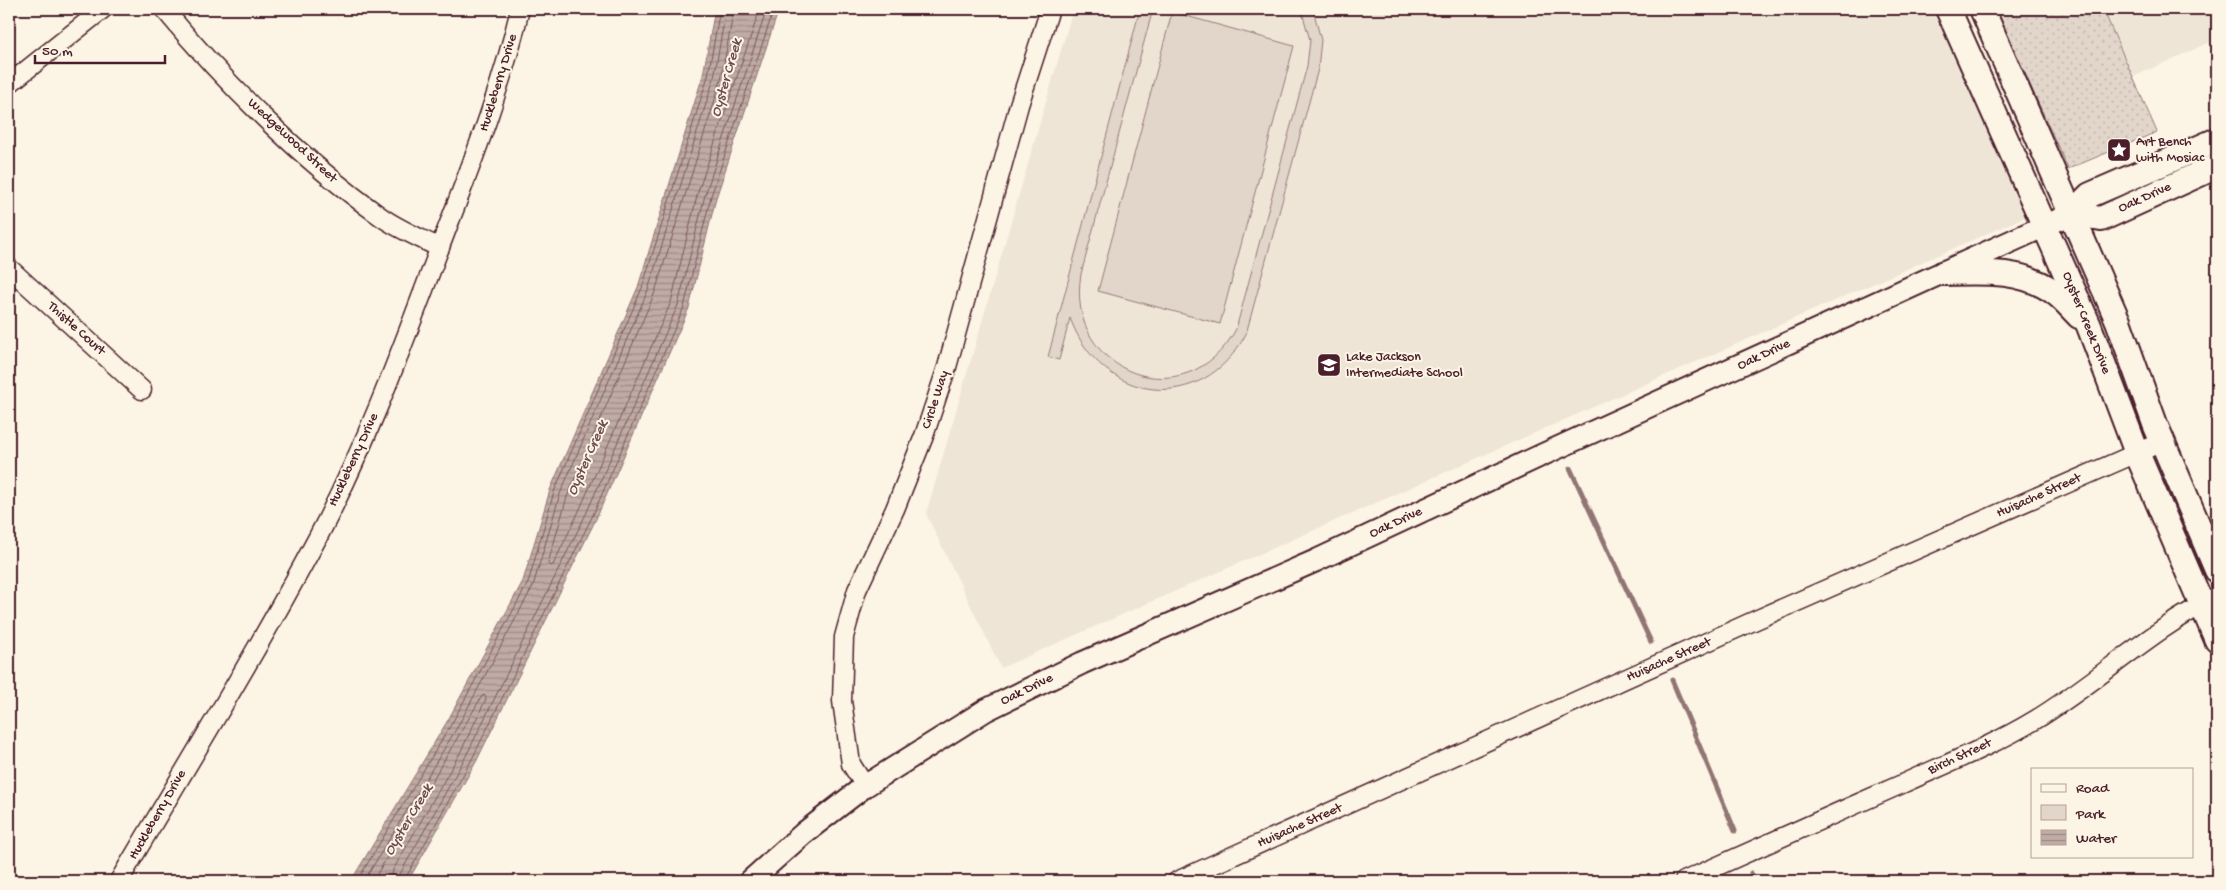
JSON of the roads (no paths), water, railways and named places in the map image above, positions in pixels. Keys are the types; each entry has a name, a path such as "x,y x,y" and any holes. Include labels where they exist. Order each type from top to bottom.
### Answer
{"main road":[{"name":"Oyster Creek Drive","path":"1948,9 2089,326 2137,453 2209,601 2217,640"},
{"name":"Oyster Creek Drive","path":"1982,9 2118,321 2162,442 2217,570"},
{"name":"Oak Drive","path":"2071,214 2090,195 2217,140"},
{"name":"Oak Drive","path":"2071,214 2101,219 2217,166"},
{"path":"1944,273 2000,272 2041,284 2055,292 2089,326"}],"street":[{"path":"9,84 103,9"},
{"name":"Wedgewood Street","path":"164,9 250,104 334,180 381,217 440,248"},
{"name":"Huckleberry Drive","path":"119,881 319,536 404,348 486,127 509,57 520,9"},
{"name":"Circle Way","path":"865,786 851,764 843,710 844,637 857,590 898,500 924,436 947,367 1019,105 1050,9"},
{"name":"Oak Drive","path":"750,881 804,833 865,786 986,710 1082,663 1315,561 1542,455 2071,214"},
{"name":"Thistle Court","path":"9,268 142,390"},
{"name":"Huisache Street","path":"1177,881 1749,623 2162,442"},
{"name":"Birch Street","path":"1684,881 1975,751 2034,721 2088,685 2141,644 2209,601"}],"water":[{"name":"Oyster Creek","path":"715,9 779,9 716,198 689,308 596,519 476,762 408,881 351,881 448,720 523,581 550,490 638,287 703,75"}],"waterway":[{"path":"1570,468 1651,642"},
{"path":"1672,680 1735,831"},
{"path":"1751,873 1755,881"}],"place":[{"name":"Art Bench with Mosiac","path":"2119,150"},
{"name":"Lake Jackson Intermediate School","path":"1329,365"}]}
